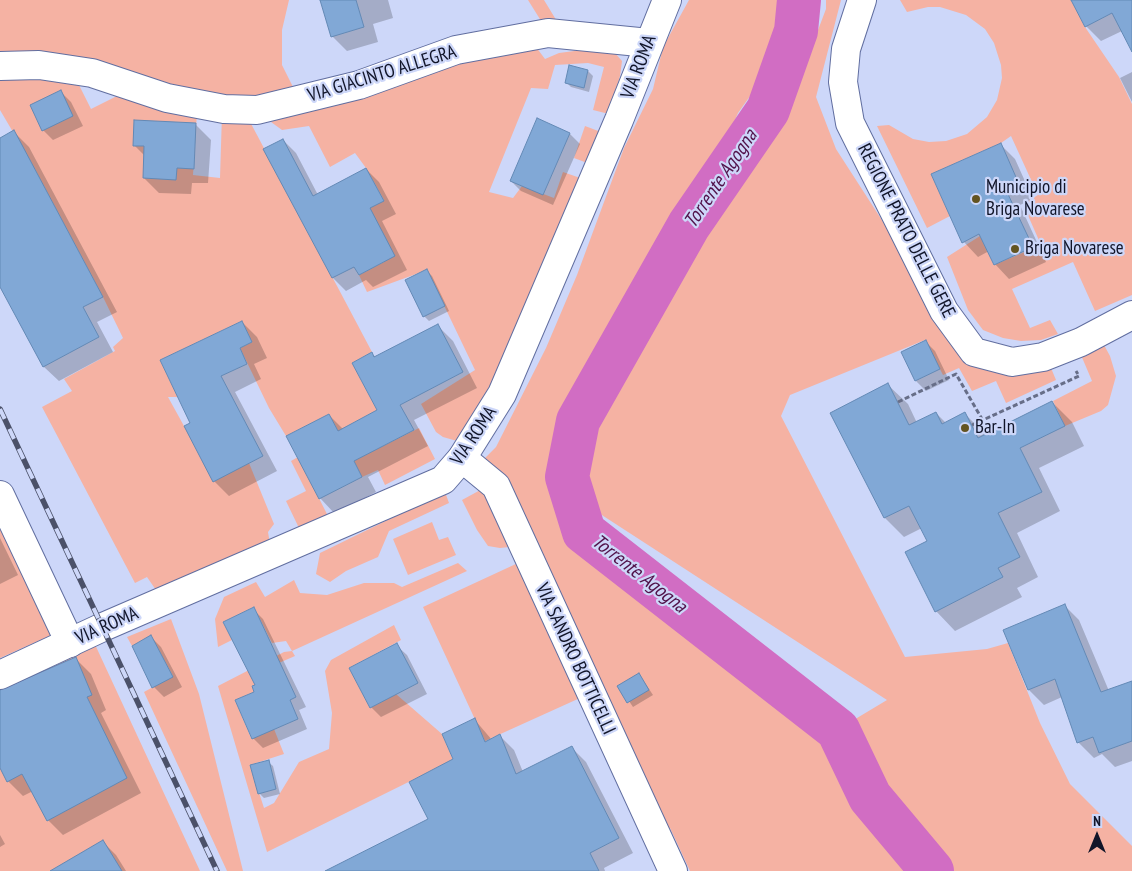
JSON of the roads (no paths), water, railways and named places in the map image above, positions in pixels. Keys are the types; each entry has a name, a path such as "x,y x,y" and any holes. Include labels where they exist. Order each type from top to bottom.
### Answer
{"street":[{"name":"VIA ROMA","path":"0,675 443,480 462,458 502,394 619,120 667,0"},
{"name":"REGIONE PRATO DELLE GERE","path":"862,0 846,57 843,82 850,123 944,311 974,352 1012,362 1043,357 1064,349 1132,315"},
{"name":"VIA GIACINTO ALLEGRA","path":"0,66 39,65 92,74 167,98 224,109 257,110 359,85 456,50 548,33 649,43"},
{"name":"VIA SANDRO BOTTICELLI","path":"462,458 496,486 673,871"},
{"path":"0,495 70,643"}],"waterway":[{"name":"Torrente Agogna","path":"799,0 796,31 768,110 689,225 578,421 567,477 584,532 838,730 870,797 932,871"}],"railway":[{"path":"0,409 217,871"}],"place":[{"name":"Municipio di Briga Novarese","path":"976,199"},
{"name":"Briga Novarese","path":"1015,249"},
{"name":"Bar-In","path":"965,428"}]}
